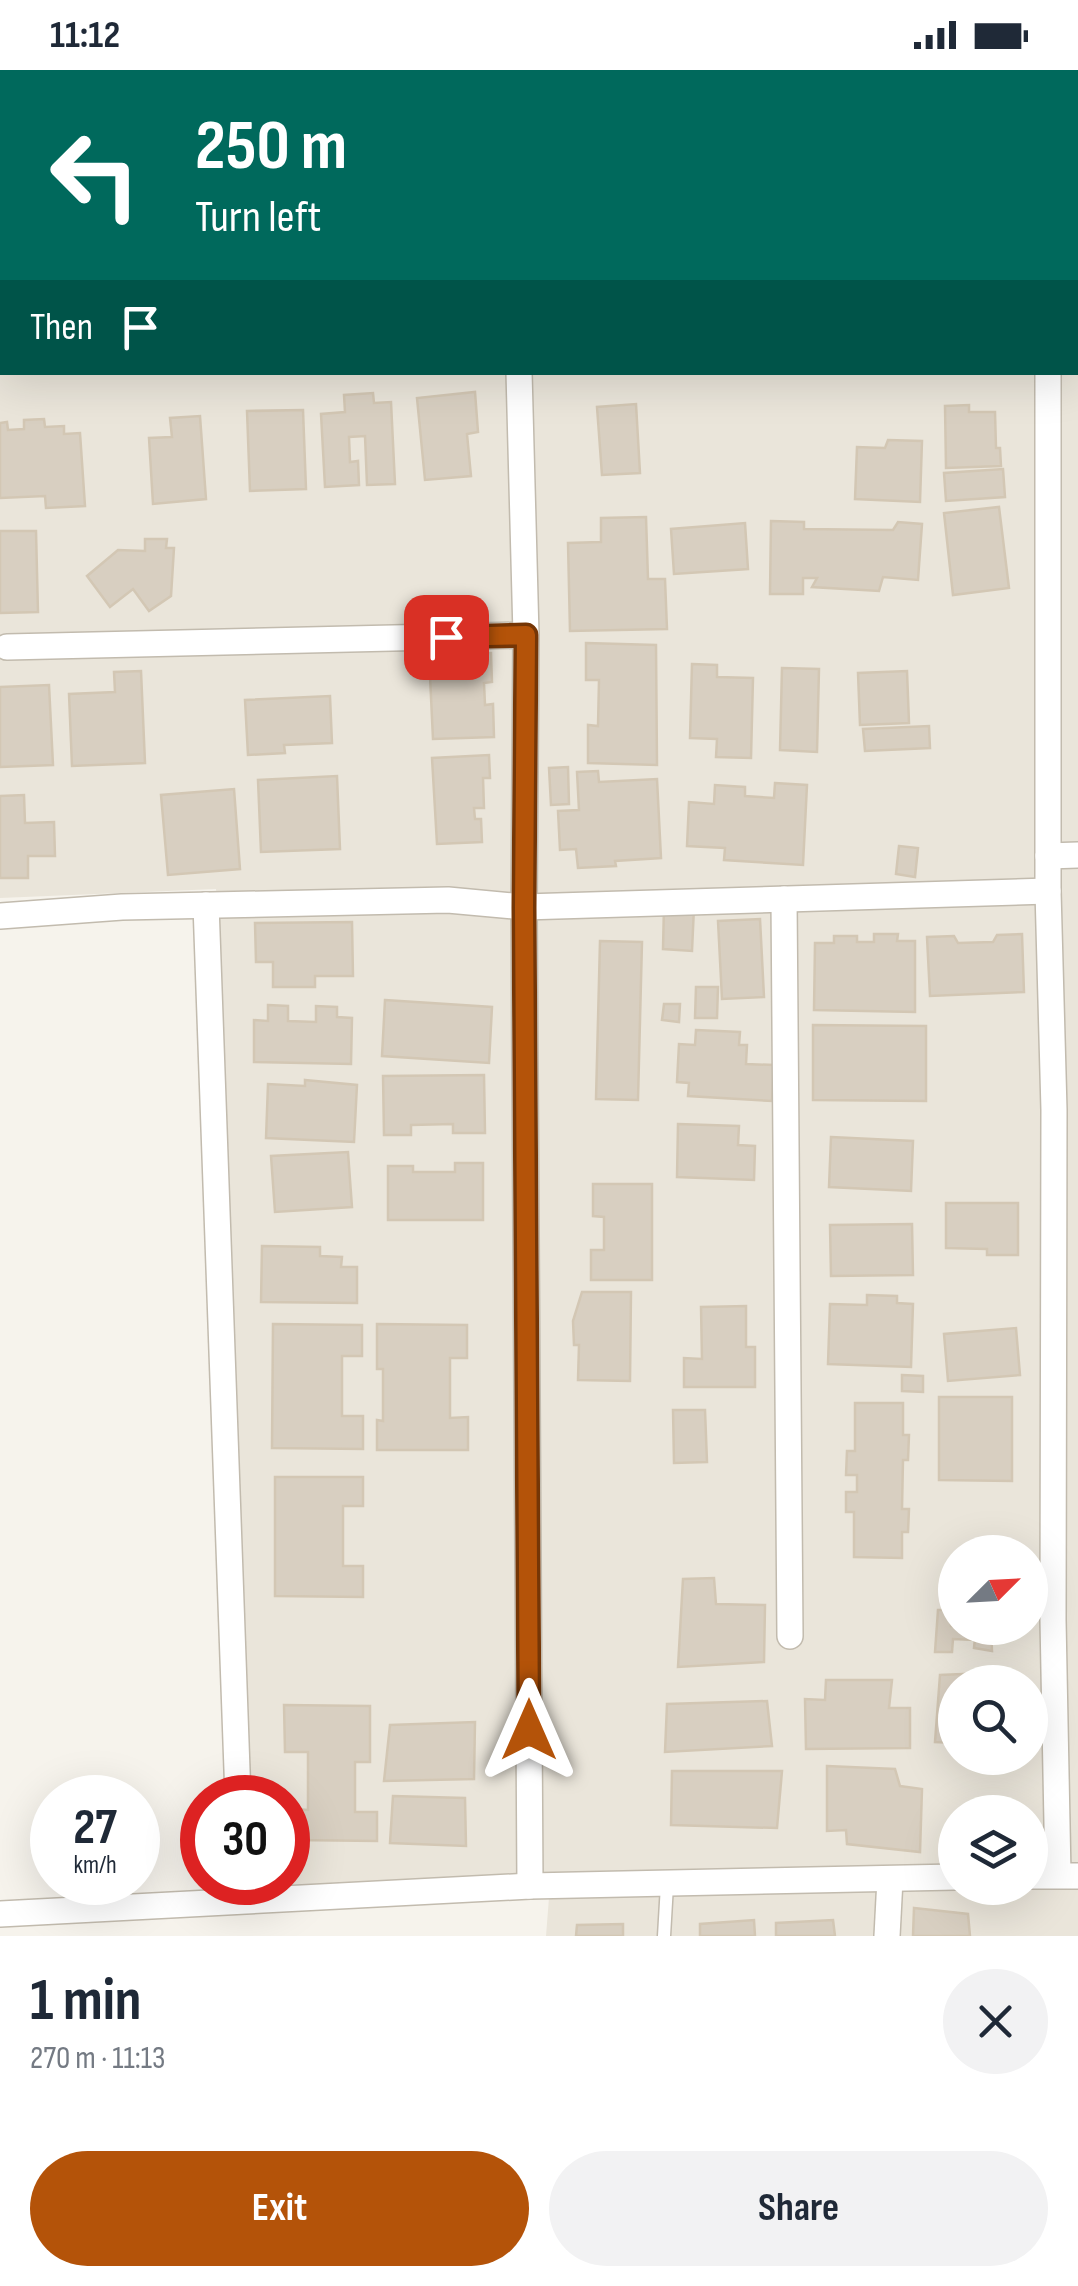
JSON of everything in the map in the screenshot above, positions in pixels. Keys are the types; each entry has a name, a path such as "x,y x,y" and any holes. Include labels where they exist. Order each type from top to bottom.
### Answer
{"street":[{"path":"519,375 526,635 530,1886"},
{"path":"1048,375 1048,890 1066,1110 1068,1876"},
{"path":"6,648 526,635"},
{"path":"1048,856 1078,855"},
{"path":"0,916 206,905 448,900 524,908 1048,890"},
{"path":"784,899 790,1636"},
{"path":"206,905 237,1775"},
{"path":"310,1891 938,1878"},
{"path":"888,1936 890,1879"},
{"path":"0,1914 180,1898"}],"lane":[{"path":"664,1936 667,1885"}],"shaded area":[{"path":"0,375 1078,375 1078,1936 546,1936 551,1872 310,1886 310,1775 249,1775 216,889 0,898"}],"building":[{"path":"475,392 478,432 467,434 471,476 425,480 417,398"},
{"path":"373,393 374,403 391,402 395,484 367,485 365,436 349,437 350,462 358,461 359,485 325,487 321,414 345,412 344,395"},
{"path":"636,404 640,473 602,475 597,407"},
{"path":"969,405 969,412 995,412 1001,466 946,468 945,406"},
{"path":"303,410 306,489 250,491 247,411"},
{"path":"200,416 206,499 153,504 149,438 172,437 170,418"},
{"path":"44,419 45,427 64,426 64,434 80,433 85,506 46,508 45,496 0,498 0,423 7,422 8,430 24,429 24,420"},
{"path":"888,440 922,441 920,502 855,499 857,447 885,448"},
{"path":"1003,469 1005,497 946,501 944,473"},
{"path":"999,507 1009,588 953,595 944,513"},
{"path":"646,517 648,579 665,579 667,629 570,631 568,543 601,542 601,518"},
{"path":"771,521 804,522 804,529 893,530 898,522 922,524 918,580 883,577 879,591 812,587 817,578 803,578 803,594 770,594"},
{"path":"745,523 748,569 674,574 671,529"},
{"path":"0,531 36,531 38,612 0,613"},
{"path":"145,539 167,539 166,548 174,548 171,596 149,611 133,589 110,607 87,576 118,550 145,551"},
{"path":"586,643 656,645 657,765 588,763 588,725 598,726 599,680 586,680"},
{"path":"491,653 492,682 484,683 485,705 493,704 494,737 433,739 429,655"},
{"path":"692,664 717,665 717,677 753,678 751,758 716,757 717,739 690,738"},
{"path":"782,668 819,669 817,752 780,750"},
{"path":"141,671 145,763 72,766 69,694 115,692 114,672"},
{"path":"907,671 909,723 860,725 858,673"},
{"path":"49,685 53,765 0,767 0,687"},
{"path":"330,696 332,743 284,745 285,753 248,755 245,700"},
{"path":"929,726 930,748 865,751 863,729"},
{"path":"489,755 490,778 483,778 484,808 474,808 475,819 481,819 482,842 437,844 432,758"},
{"path":"568,767 569,804 551,805 549,768"},
{"path":"598,771 599,782 657,779 661,858 578,868 576,849 560,850 558,811 579,810 577,772"},
{"path":"337,776 340,849 261,852 258,780"},
{"path":"775,783 807,785 803,865 724,860 725,848 687,846 689,802 714,804 715,785 745,787 745,796 774,798"},
{"path":"234,789 240,869 168,875 161,795"},
{"path":"24,795 25,823 54,822 55,856 28,856 28,878 0,878 0,796"},
{"path":"899,846 918,848 915,877 896,874"},
{"path":"664,906 694,907 692,951 663,949"},
{"path":"760,919 764,997 722,999 718,921"},
{"path":"352,922 353,976 315,976 315,987 273,987 273,962 256,962 255,923"},
{"path":"874,934 898,934 897,941 915,941 915,1012 814,1010 815,943 834,943 834,936 857,936 857,942 874,942"},
{"path":"1022,934 1024,992 930,996 927,937 954,936 958,943 993,942 997,935"},
{"path":"600,941 642,942 638,1100 596,1099"},
{"path":"696,987 718,987 717,1018 695,1018"},
{"path":"385,1000 492,1007 489,1063 382,1056"},
{"path":"664,1004 680,1004 679,1022 662,1020"},
{"path":"268,1005 288,1006 288,1021 316,1022 316,1006 337,1007 337,1017 352,1018 351,1064 254,1062 254,1020 268,1021"},
{"path":"813,1025 926,1026 926,1101 813,1100"},
{"path":"696,1030 740,1032 739,1045 747,1045 746,1064 774,1065 772,1101 688,1096 689,1083 677,1082 679,1044 695,1045"},
{"path":"484,1075 485,1133 453,1133 453,1124 411,1125 411,1135 384,1135 383,1076"},
{"path":"305,1080 357,1085 354,1142 266,1138 268,1084 305,1086"},
{"path":"678,1124 739,1126 738,1145 755,1146 754,1180 677,1177"},
{"path":"831,1137 913,1141 911,1191 829,1187"},
{"path":"348,1152 352,1207 275,1212 271,1156"},
{"path":"455,1163 483,1163 483,1220 388,1220 388,1166 413,1166 413,1172 455,1172"},
{"path":"593,1184 652,1184 652,1280 591,1280 591,1250 604,1250 604,1217 593,1216"},
{"path":"946,1203 1018,1203 1018,1255 946,1248"},
{"path":"912,1224 913,1275 831,1276 830,1225"},
{"path":"262,1246 320,1247 320,1256 342,1257 341,1267 357,1267 357,1303 261,1302"},
{"path":"582,1292 631,1292 630,1381 578,1380 579,1345 574,1345 573,1321"},
{"path":"867,1295 897,1296 897,1303 913,1304 911,1367 828,1364 830,1304 867,1305"},
{"path":"746,1306 746,1347 755,1347 755,1387 684,1387 684,1358 702,1359 701,1307"},
{"path":"273,1324 362,1325 362,1356 342,1356 342,1416 363,1416 363,1449 272,1448"},
{"path":"377,1324 467,1325 467,1358 450,1358 450,1418 468,1417 468,1450 377,1450 377,1420 383,1421 383,1369 377,1369"},
{"path":"1016,1328 1020,1375 948,1381 944,1334"},
{"path":"902,1375 923,1376 923,1392 902,1391"},
{"path":"939,1397 1012,1397 1012,1481 939,1480"},
{"path":"855,1403 903,1403 903,1435 909,1435 908,1460 903,1460 902,1509 909,1509 908,1532 902,1532 902,1558 854,1557 854,1512 846,1512 846,1492 857,1492 857,1475 846,1475 847,1451 855,1451"},
{"path":"673,1410 705,1410 707,1462 674,1463"},
{"path":"275,1477 363,1477 363,1506 343,1506 343,1566 363,1566 363,1597 275,1596"},
{"path":"714,1578 716,1604 765,1605 764,1662 678,1667 683,1579"},
{"path":"938,1610 938,1645 953,1645 952,1652 935,1652"},
{"path":"992,1645 992,1651 974,1648"},
{"path":"826,1680 892,1680 889,1708 910,1708 910,1748 806,1749 805,1699 825,1700"},
{"path":"767,1701 772,1746 665,1752 667,1704"},
{"path":"284,1705 370,1706 370,1762 355,1762 355,1812 377,1812 377,1841 310,1840 308,1752 285,1752"},
{"path":"475,1722 474,1779 384,1781 390,1725"},
{"path":"827,1766 895,1769 900,1786 922,1789 920,1852 847,1844 846,1830 827,1831"},
{"path":"672,1771 782,1771 777,1828 671,1825"},
{"path":"393,1796 465,1798 466,1846 390,1843"},
{"path":"914,1908 968,1914 970,1936 913,1936"},
{"path":"754,1920 755,1936 700,1936 700,1924"},
{"path":"833,1920 835,1936 776,1936 776,1923"},
{"path":"623,1924 623,1936 576,1936 577,1925"}],"route":[{"path":"446,637 526,635 529,1730"}]}
